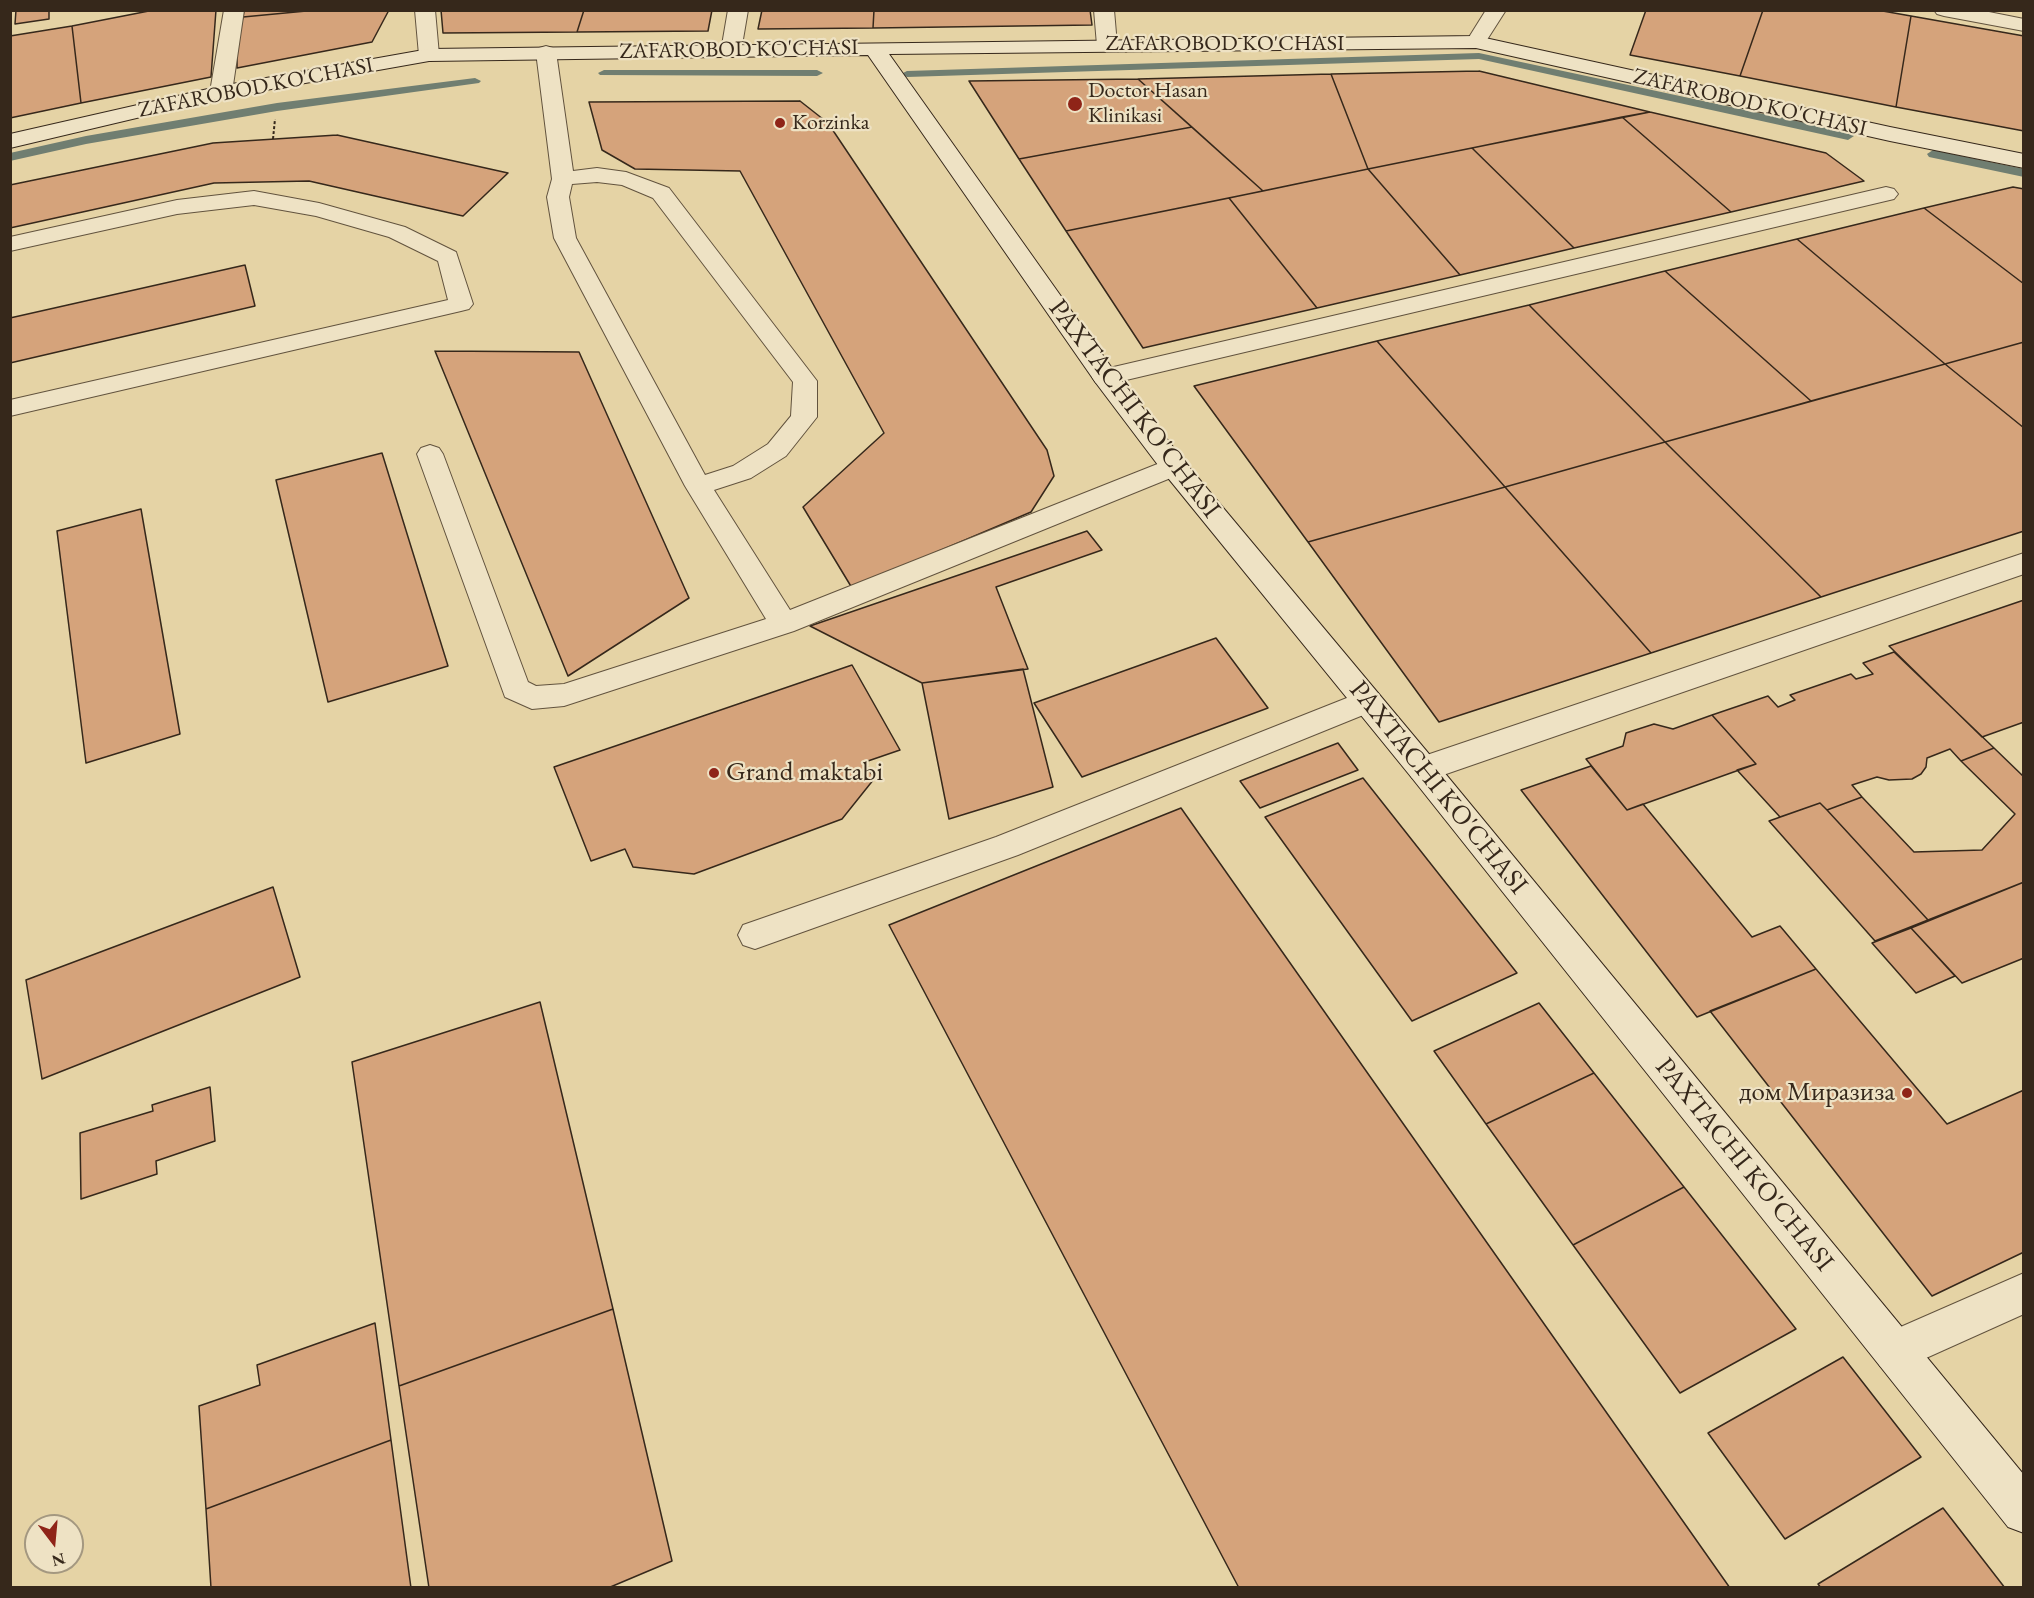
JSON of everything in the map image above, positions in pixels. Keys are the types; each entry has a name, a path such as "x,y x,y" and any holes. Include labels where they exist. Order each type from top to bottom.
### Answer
{"street":[{"path":"221,92 234,10"},
{"path":"425,10 429,55"},
{"path":"730,51 738,10"},
{"path":"1476,42 1496,10"},
{"path":"1944,10 2024,25"},
{"name":"ZAFAROBOD KO'CHASI","path":"10,141 221,92 429,55 1476,42 1890,134 2024,161"},
{"name":"PAXTACHI KO'CHASI","path":"874,48 1106,377 1174,467 1367,701 2024,1511"},
{"path":"1106,377 1886,194"},
{"path":"1423,770 2024,563"},
{"path":"1895,1351 2024,1293"}],"lane":[{"path":"1104,10 1107,45"},
{"path":"546,52 563,179 558,197 565,238 698,486 784,624"},
{"path":"563,179 597,175 626,179 662,193 805,381 804,417 777,450 742,472 698,486"},
{"path":"10,244 177,207 254,198 319,210 397,232 448,257 461,304 10,408"},
{"path":"430,454 516,689 532,698 564,694 784,624 1174,467"},
{"path":"755,935 1007,846 1367,701"}],"building":[{"path":"16,10 49,10 49,19 15,24"},
{"path":"154,10 216,10 211,77 81,103 72,26"},
{"path":"244,10 317,10 243,17"},
{"path":"317,10 389,10 372,42 237,68 237,40 243,17"},
{"path":"441,10 584,10 577,32 443,33"},
{"path":"584,10 712,10 708,31 577,32"},
{"path":"762,10 874,10 873,28 758,29"},
{"path":"874,10 1090,10 1092,25 873,28"},
{"path":"1646,10 1763,10 1740,76 1630,55"},
{"path":"1763,10 1877,10 1911,16 1896,107 1740,76"},
{"path":"1911,16 2024,36 2024,131 1896,107"},
{"path":"72,26 81,103 10,118 10,36"},
{"path":"1479,71 1650,112 1368,169 1331,74"},
{"path":"1331,74 1368,169 1263,191 1138,79"},
{"name":"Doctor Hasan Klinikasi","path":"1138,79 1192,127 1019,159 969,81"},
{"path":"800,101 828,123 1047,450 1054,476 1031,512 852,588 803,507 884,433 740,171 635,169 602,150 589,102"},
{"path":"1650,112 1826,153 1864,181 1731,212 1622,117"},
{"path":"1622,117 1731,212 1574,248 1472,148"},
{"path":"1192,127 1263,191 1066,231 1019,159"},
{"path":"337,135 508,173 463,216 309,181 214,183 10,228 10,185 213,143"},
{"path":"1472,148 1574,248 1460,275 1368,169"},
{"path":"1368,169 1460,275 1317,308 1229,198"},
{"path":"2013,187 2024,189 2024,284 1924,208"},
{"path":"1229,198 1317,308 1143,348 1066,231"},
{"path":"1924,208 2024,284 2024,342 1945,364 1797,239"},
{"path":"1797,239 1945,364 1811,401 1665,271"},
{"path":"245,265 255,306 10,363 10,318"},
{"path":"1665,271 1811,401 1665,442 1529,305"},
{"path":"1529,305 1665,442 1505,487 1377,341"},
{"path":"1377,341 1505,487 1308,542 1194,386"},
{"path":"2024,342 2024,428 1945,364"},
{"path":"435,351 579,352 689,598 568,676"},
{"path":"1945,364 2024,428 2024,531 1821,597 1665,442"},
{"path":"1665,442 1821,597 1651,653 1505,487"},
{"path":"382,453 448,666 328,702 276,480"},
{"path":"1505,487 1651,653 1439,722 1308,542"},
{"path":"141,509 180,734 86,763 57,531"},
{"path":"1087,531 1102,550 996,587 1028,669 922,683 810,626"},
{"path":"2024,600 2024,722 1982,737 1889,646"},
{"path":"1216,638 1268,708 1082,777 1034,703"},
{"path":"1894,652 1994,748 1961,761 1950,749 1927,758 1926,767 1921,774 1912,779 1889,780 1877,777 1852,785 1862,797 1827,810 1820,803 1780,817 1737,770 1756,764 1712,715 1768,696 1778,707 1795,700 1790,695 1851,674 1856,679 1873,674 1863,663"},
{"name":"Grand maktabi","path":"852,665 900,750 865,762 874,779 842,819 694,874 633,867 625,849 591,861 554,767"},
{"path":"1023,669 1053,787 949,819 922,683"},
{"path":"1712,715 1756,764 1627,810 1586,759 1623,746 1626,733 1654,724 1673,729"},
{"path":"1338,743 1358,770 1260,808 1240,781"},
{"path":"1994,748 2024,777 2024,882 1928,920 1827,810 1862,797 1914,852 1982,850 2015,814 1961,761"},
{"path":"1591,766 1627,810 1643,804 1752,937 1780,926 1816,969 1697,1017 1521,790"},
{"path":"1363,778 1517,973 1412,1021 1265,817"},
{"path":"1820,803 1928,920 1875,941 1769,821"},
{"path":"1181,808 1730,1588 1239,1588 889,925"},
{"path":"2024,882 2024,958 1962,983 1911,928"},
{"path":"273,887 300,977 42,1079 26,980"},
{"path":"1911,928 1955,976 1916,993 1872,943"},
{"path":"1816,969 1947,1124 2024,1090 2024,1252 1932,1296 1710,1011"},
{"path":"540,1002 613,1309 399,1386 352,1062"},
{"path":"1539,1003 1594,1073 1486,1124 1434,1051"},
{"path":"1594,1073 1684,1187 1573,1245 1486,1124"},
{"path":"210,1087 215,1141 156,1161 157,1174 81,1199 80,1133 153,1111 152,1105"},
{"path":"1684,1187 1796,1329 1680,1393 1573,1245"},
{"path":"613,1309 672,1561 608,1588 429,1588 399,1386"},
{"path":"375,1323 391,1440 206,1509 199,1406 260,1385 257,1365"},
{"path":"1843,1357 1921,1457 1785,1539 1708,1433"},
{"path":"391,1440 411,1588 211,1588 206,1509"},
{"path":"1943,1508 2005,1588 1821,1588 1818,1584"}],"waterway":[{"path":"907,74 1479,56 1848,136"},
{"path":"604,73 817,73"},
{"path":"10,157 86,140 277,107 475,81"},
{"path":"1933,154 2024,173"}],"place":[{"name":"Doctor Hasan Klinikasi","path":"1075,104"},
{"name":"Korzinka","path":"780,123"},
{"name":"Grand maktabi","path":"714,773"},
{"name":"дом Миразиза","path":"1907,1093"}]}
